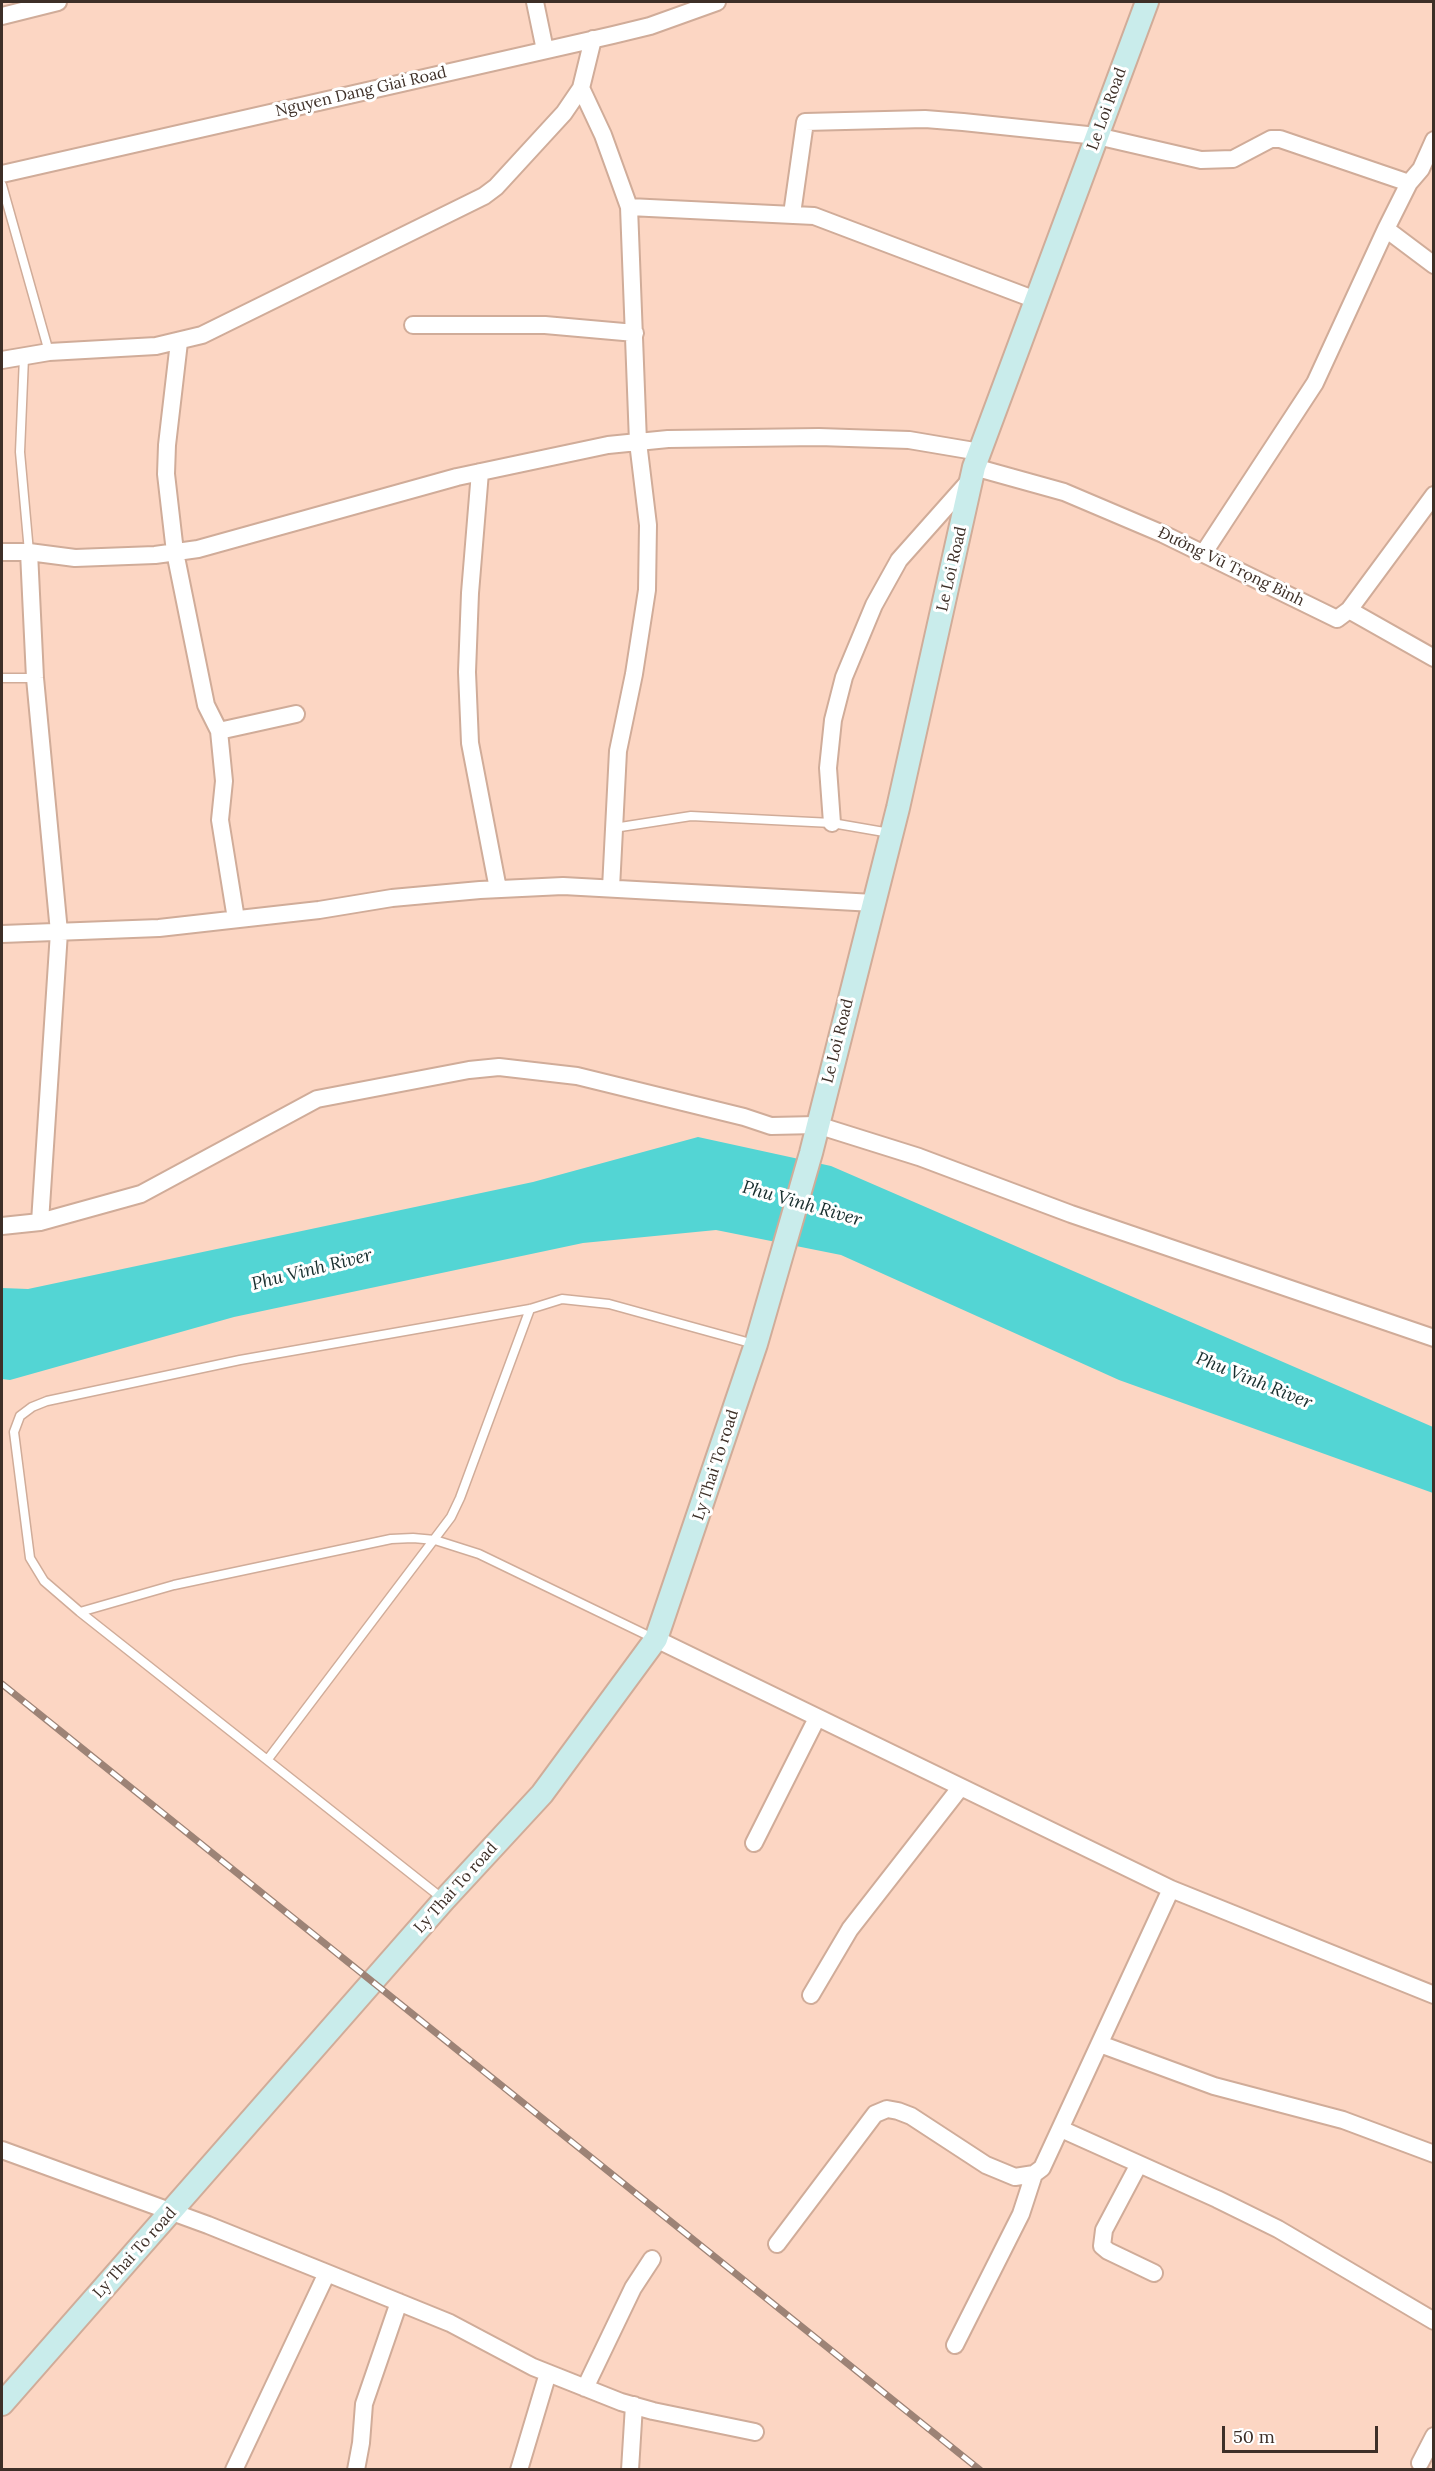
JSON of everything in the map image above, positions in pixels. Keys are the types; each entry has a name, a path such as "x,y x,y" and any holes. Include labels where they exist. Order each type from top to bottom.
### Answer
{"main road":[{"name":"Le Loi Road","path":"772,1290 811,1153 892,833 975,466 1147,2"},
{"name":"Ly Thai To road","path":"6,2392 171,2212 444,1900 542,1794 656,1639 756,1344 772,1290"}],"street":[{"path":"2,16 58,2"},
{"path":"535,2 545,50"},
{"name":"Nguyen Dang Giai Road","path":"2,174 650,26 717,2"},
{"path":"2,360 49,352 156,346 202,335 484,196 496,187 551,130 581,88 593,39"},
{"path":"581,88 603,135 629,207 638,442 648,525 647,590 634,674 618,751 611,888"},
{"path":"792,214 805,122 925,119 1097,136 1201,160 1233,159 1271,139 1280,139 1409,183"},
{"path":"1203,554 1315,383 1386,229 1409,183 1421,169 1434,140"},
{"path":"629,207 814,216 1036,300"},
{"path":"1386,229 1434,265"},
{"path":"413,325 545,325 635,333"},
{"path":"179,342 167,445 166,474 175,552 206,705 219,731 224,781 220,820 236,919"},
{"name":"Đường Vũ Trọng Bình","path":"2,552 29,552 75,558 198,549 480,472 608,445 668,439 909,440 975,466 1064,492 1163,534 1337,619 1349,610"},
{"path":"832,823 828,768 833,720 844,677 874,605 899,560 975,466"},
{"path":"480,472 470,593 467,672 470,743 498,889"},
{"path":"1434,495 1349,610 1434,658"},
{"path":"29,552 35,678 58,932 40,1222"},
{"path":"219,731 296,714"},
{"path":"2,934 159,928 319,910 392,898 563,886 874,903"},
{"path":"2,1226 40,1222 141,1194 317,1099 469,1070 499,1067 577,1076 744,1117 771,1126 817,1125 919,1157 1071,1214 1434,1338"},
{"path":"656,1639 1171,1889 1434,1995"},
{"path":"754,1843 817,1718"},
{"path":"811,1995 850,1929 960,1788"},
{"path":"955,2345 1021,2214 1034,2174 1047,2161 1171,1889"},
{"path":"1100,2044 1214,2086 1343,2120 1434,2154"},
{"path":"777,2244 875,2114 886,2109 911,2116 986,2165 1016,2177 1034,2174"},
{"path":"1061,2129 1278,2229 1434,2321"},
{"path":"2,2150 171,2212 399,2302 450,2323 548,2373 585,2388 634,2405 756,2432"},
{"path":"1139,2164 1104,2230 1102,2246 1154,2273"},
{"path":"585,2388 633,2288 652,2259"},
{"path":"234,2469 327,2273"},
{"path":"356,2469 364,2404 399,2302"},
{"path":"519,2469 548,2373"},
{"path":"630,2469 634,2405"},
{"path":"1420,2463 1434,2436"}],"lane":[{"path":"2,185 49,352"},
{"path":"24,357 20,452 29,552"},
{"path":"2,678 35,678"},
{"path":"614,828 691,816 832,823 892,833"},
{"path":"444,1900 44,1581 30,1558 14,1432 20,1416 32,1407 47,1401 240,1359 530,1309 562,1299 609,1304 756,1344"},
{"path":"268,1759 435,1540 460,1498 530,1309"},
{"path":"80,1612 174,1585 392,1539 435,1540 479,1554 656,1639"}],"water":[{"name":"Phu Vinh River","path":"698,1137 831,1166 1433,1427 1433,1493 1119,1380 841,1255 716,1230 583,1243 234,1317 10,1380 2,1379 2,1288 28,1289 533,1182"}],"railway":[{"path":"2,1684 980,2470"}]}
